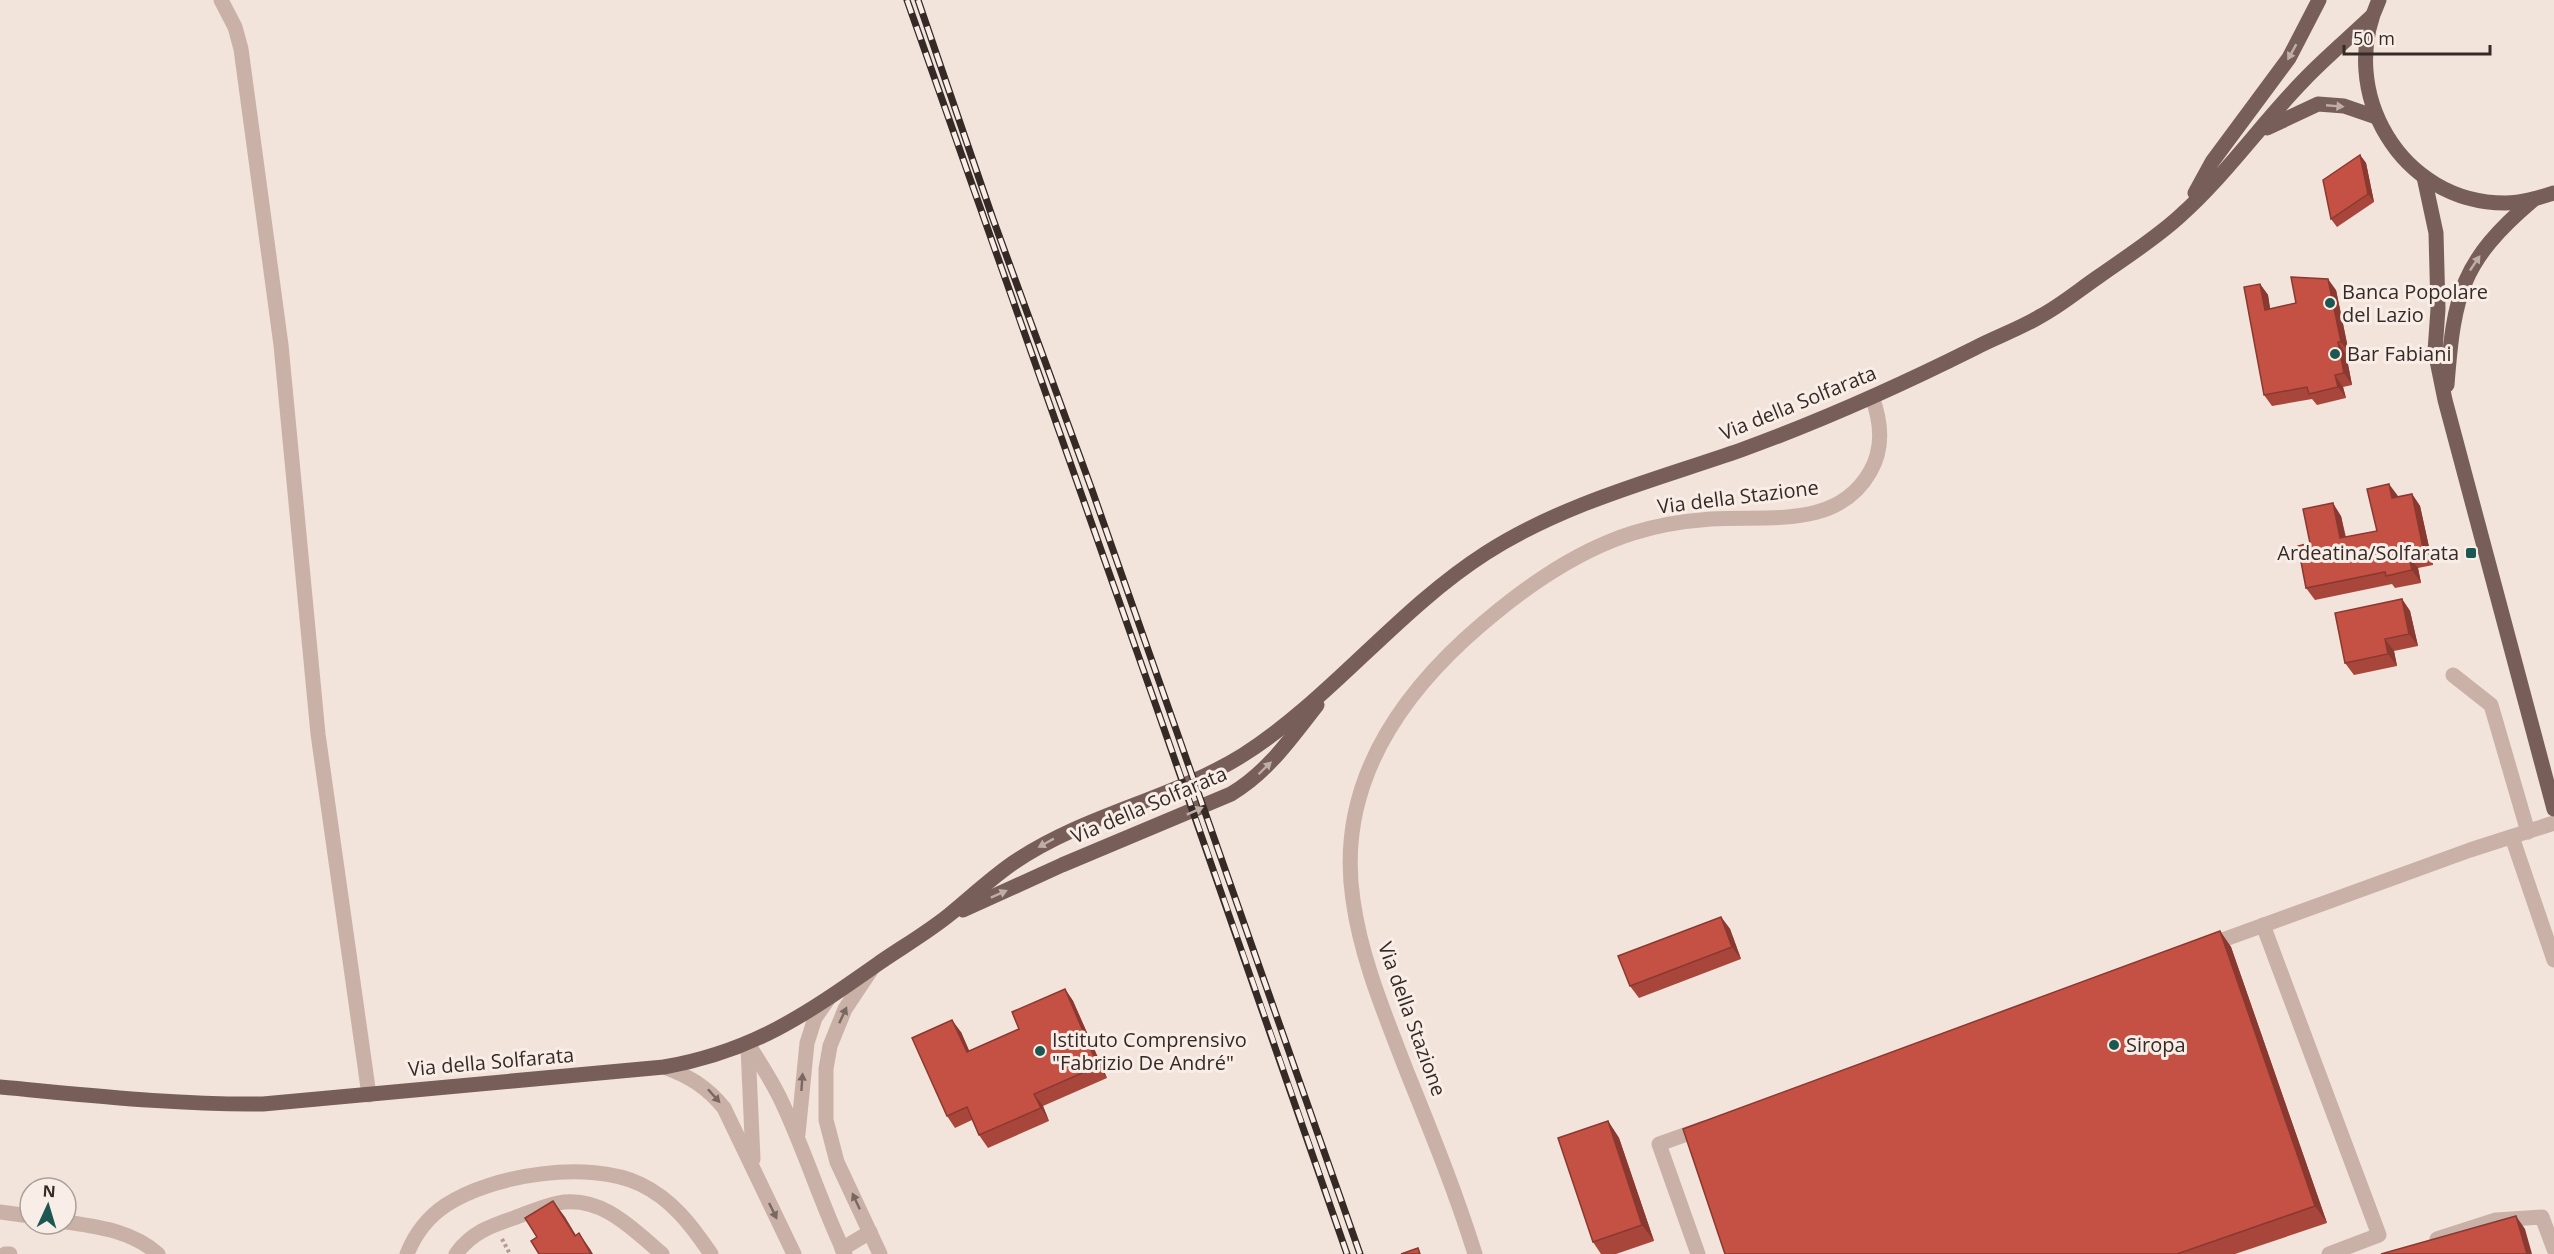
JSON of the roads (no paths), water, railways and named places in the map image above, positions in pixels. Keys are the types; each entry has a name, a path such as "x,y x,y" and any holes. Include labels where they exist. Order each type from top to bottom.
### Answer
{"main road":[{"path":"2183,214 2212,162 2289,58 2319,0"},
{"path":"2379,0 2371,17 2365,51 2368,97 2376,117 2396,151 2424,177 2449,191 2476,200 2505,203 2533,200 2554,193"},
{"name":"Via della Solfarata","path":"0,1088 209,1105 263,1104 664,1066 709,1058 748,1044 785,1026 829,998 945,918 1008,866 1050,840 1092,820 1209,773 1242,756 1333,683 1378,639 1430,594 1479,557 1510,539 1592,501 1760,443 1872,397 2041,316 2155,238 2183,214 2261,131 2303,81 2371,17"},
{"name":"Via della Solfarata","path":"2261,131 2318,104 2344,106 2376,117"},
{"path":"2424,177 2436,233 2438,309 2435,351 2445,400 2554,809"},
{"path":"2445,400 2454,317 2469,272 2475,261 2507,222 2533,200"},
{"name":"Via della Solfarata","path":"945,918 1236,791 1278,755 1333,683"}],"street":[{"path":"221,0 235,27 240,49 281,345 318,734 369,1095"},
{"name":"Via della Stazione","path":"1475,1254 1448,1173 1376,992 1355,914 1350,870 1351,838 1358,802 1375,753 1396,716 1450,653 1515,598 1580,556 1626,536 1664,525 1712,519 1797,516 1824,510 1847,499 1865,480 1878,451 1880,430 1878,412 1872,397"},
{"path":"2453,675 2491,705 2528,832"},
{"path":"2196,949 2554,823"},
{"path":"2512,837 2554,960"},
{"path":"2263,925 2379,1235 2330,1254"},
{"path":"872,968 849,1002 832,1040 826,1069 826,1120 833,1152 880,1254"},
{"path":"797,1140 807,1043 815,1018 829,998"},
{"path":"748,1044 779,1096 843,1251 870,1232"},
{"path":"748,1044 753,1168"},
{"path":"664,1066 695,1080 716,1098 736,1130 794,1254"},
{"path":"1698,1254 1659,1144 1715,1124"},
{"path":"406,1254 425,1223 444,1206 468,1193 505,1182 574,1172 618,1176 654,1192 675,1208 711,1254"},
{"path":"456,1254 471,1237 492,1225 550,1205 566,1202 586,1203 605,1210 623,1221 662,1254"},
{"path":"0,1212 18,1214"},
{"path":"2417,1246 2496,1220 2542,1217 2554,1249"},
{"path":"78,1224 103,1228 132,1237 158,1254"},
{"path":"5,1254 10,1254"}],"railway":[{"path":"907,0 1347,1254"},
{"path":"918,0 993,219 1092,490 1360,1254"}],"place":[{"name":"Banca Popolare del Lazio","path":"2330,303"},
{"name":"Bar Fabiani","path":"2335,354"},
{"name":"Ardeatina/Solfarata","path":"2471,553"},
{"name":"Siropa","path":"2114,1045"},
{"name":"Istituto Comprensivo \"Fabrizio De André\"","path":"1040,1051"}]}
